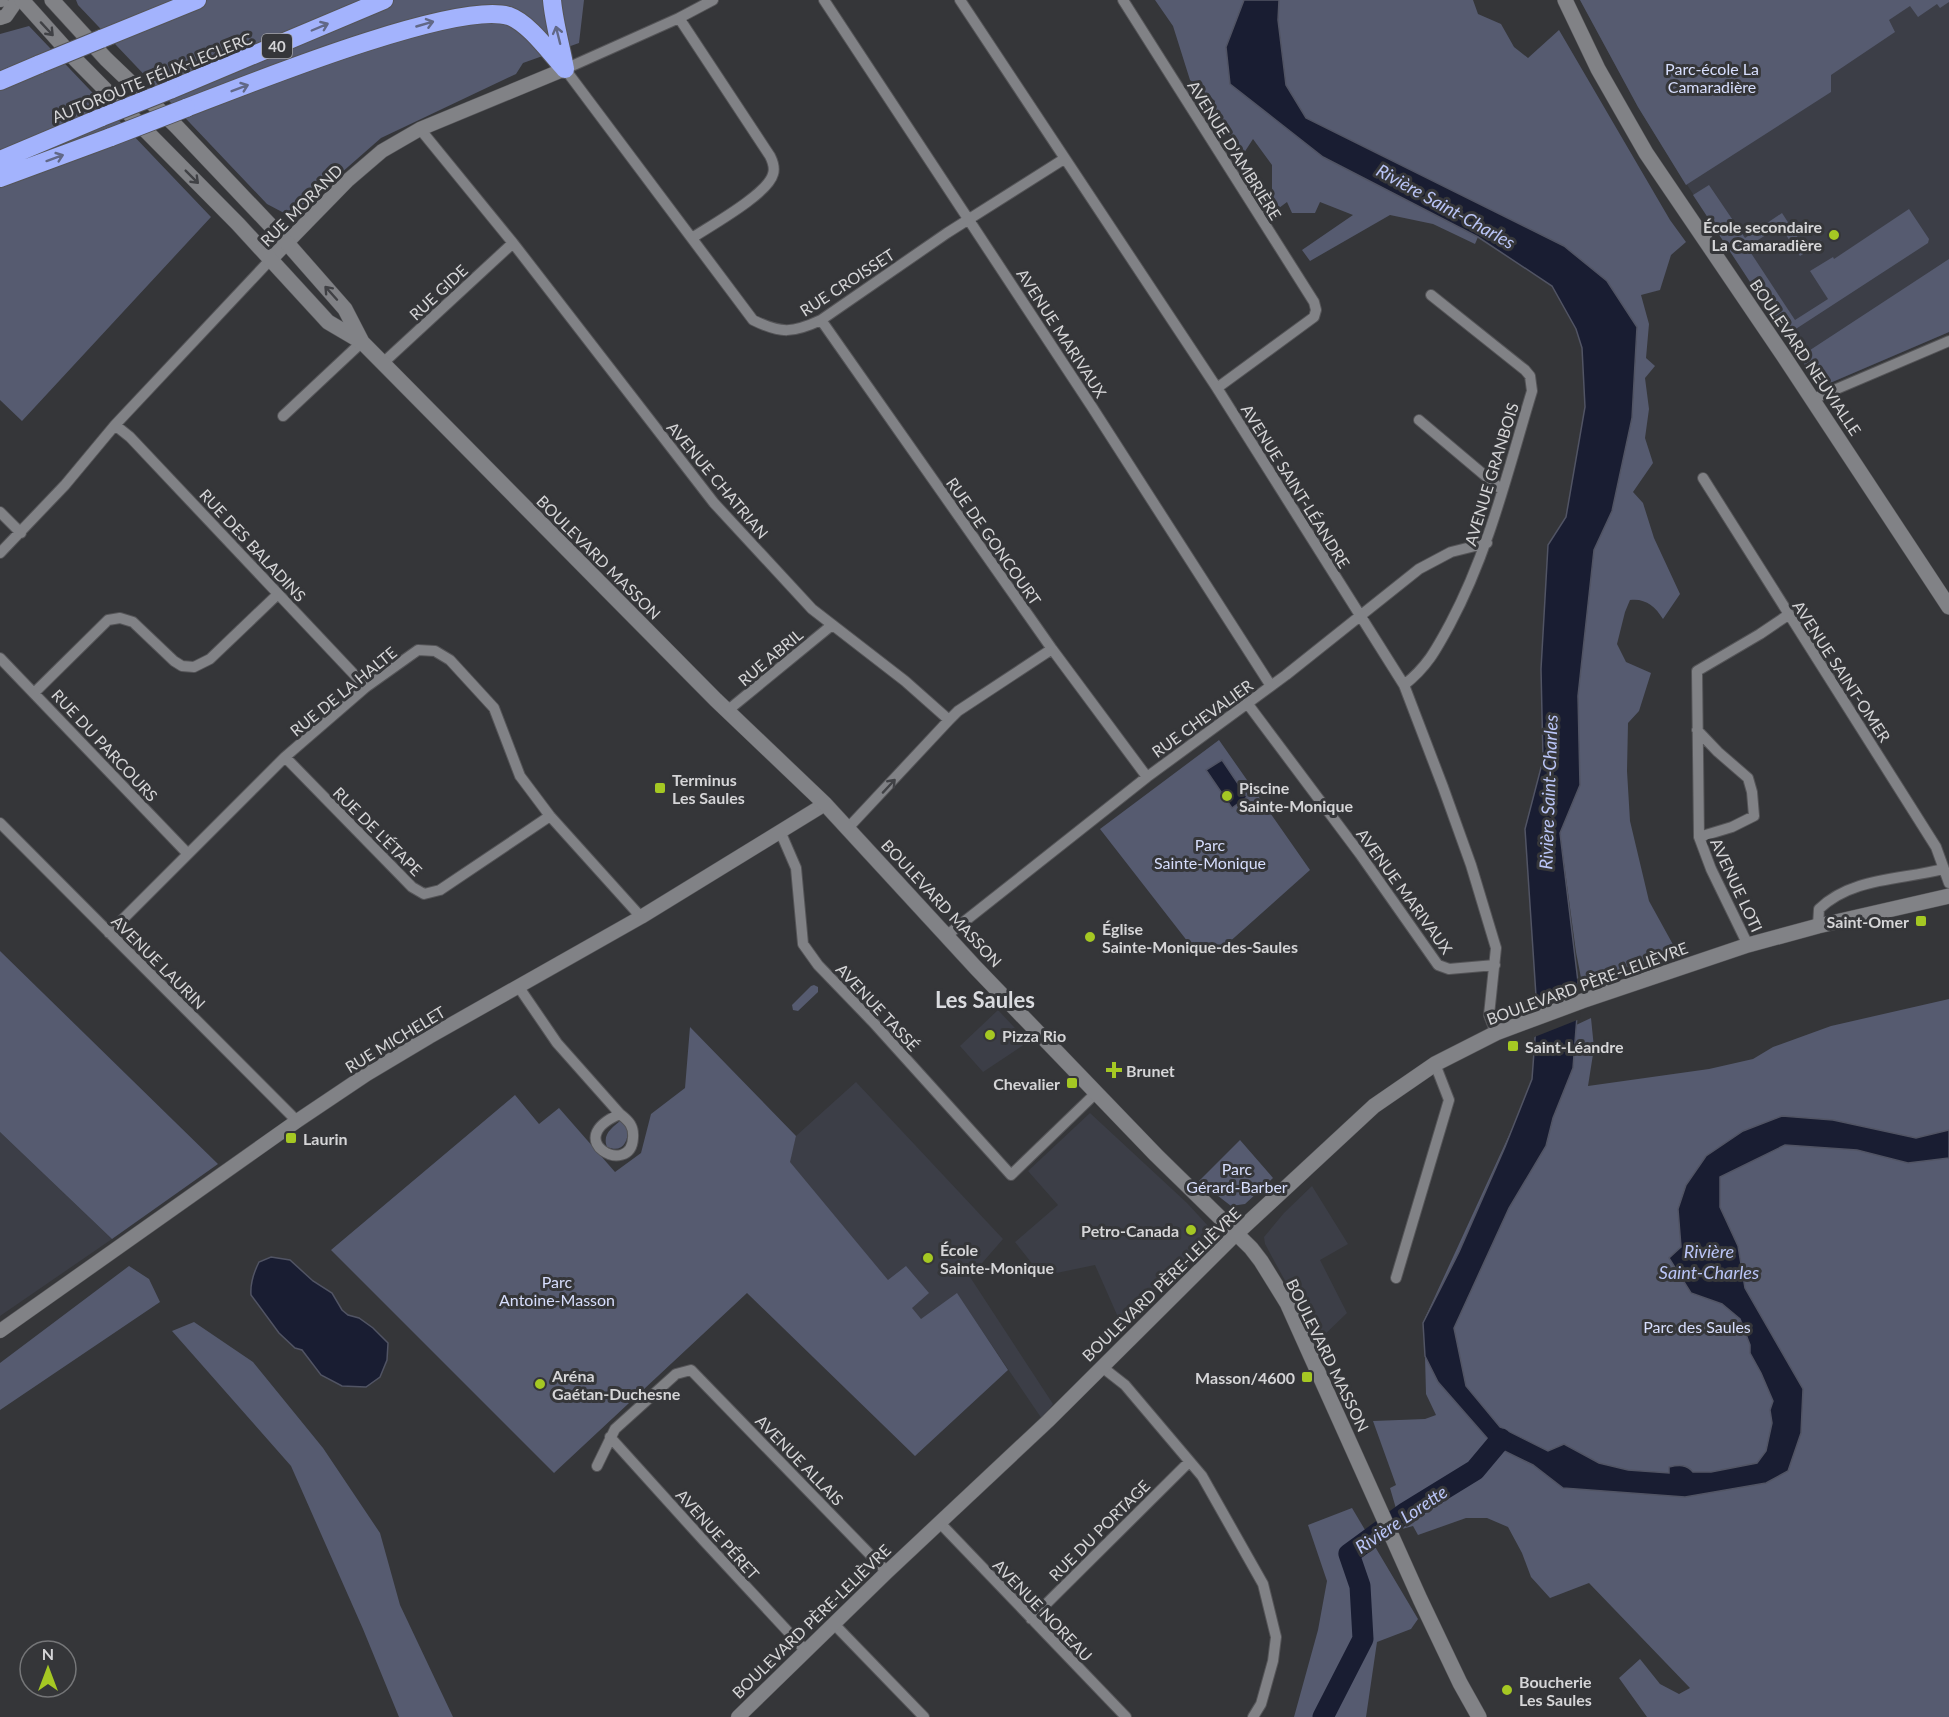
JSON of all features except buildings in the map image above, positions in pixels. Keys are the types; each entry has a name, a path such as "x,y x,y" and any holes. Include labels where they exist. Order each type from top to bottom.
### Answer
{"highway":[{"path":"101,39 125,22 171,0"},
{"path":"0,81 197,0"},
{"name":"AUTOROUTE FÉLIX-LECLERC","path":"0,160 384,0"},
{"path":"552,0 565,69"},
{"path":"0,178 390,34 438,20 483,12 508,16 525,25 565,69"}],"main road":[{"name":"BOULEVARD MASSON","path":"19,0 238,224 328,322 362,342 727,711 825,804 946,936 1156,1155 1237,1233 1261,1261 1287,1303 1460,1683 1479,1717"},
{"name":"BOULEVARD MASSON","path":"52,0 106,59 176,126 287,243 345,309 362,342"},
{"name":"BOULEVARD NEUVIALLE","path":"1565,0 1598,69 1646,153 1813,399 1949,608"},
{"name":"BOULEVARD PÈRE-LELIÈVRE","path":"1237,1233 1374,1106 1435,1064 1496,1033 1582,1001 1748,945 1818,926 1949,896"}],"street":[{"path":"0,18 6,16 19,0"},
{"name":"RUE MORAND","path":"0,554 240,290 382,151 420,129 565,69 679,18 713,0"},
{"name":"AVENUE MARIVAUX","path":"824,0 969,219 1271,686"},
{"name":"AVENUE SAINT-LÉANDRE","path":"960,0 1217,388 1404,686 1471,865 1496,948 1489,1015 1496,1033"},
{"name":"AVENUE D'AMBRIÈRE","path":"1123,0 1314,302 1316,310 1314,317 1217,388"},
{"path":"679,18 770,156 774,166 770,182 760,192 692,238"},
{"name":"RUE CROISSET","path":"565,69 753,320 771,329 798,330 821,320 969,219 1064,159"},
{"name":"AVENUE CHATRIAN","path":"420,129 513,243 714,503 812,609 905,681 949,720"},
{"name":"RUE GIDE","path":"383,363 513,243"},
{"name":"AVENUE GRANBOIS","path":"1404,686 1420,672 1436,650 1463,600 1486,543 1532,391 1530,376 1525,370 1431,295"},
{"name":"RUE DE GONCOURT","path":"821,320 1052,649 1147,777"},
{"path":"1813,399 1949,341"},
{"path":"283,416 362,342"},
{"path":"1419,420 1502,490"},
{"name":"RUE DES BALADINS","path":"115,425 130,437 366,687"},
{"name":"AVENUE SAINT-OMER","path":"1703,478 1936,847 1949,883"},
{"path":"0,512 21,533"},
{"name":"RUE CHEVALIER","path":"946,936 1147,777 1271,686 1419,569 1451,552 1486,543"},
{"path":"34,693 108,620 120,618 133,622 174,661 182,666 194,667 210,659 278,594"},
{"name":"AVENUE LOTI","path":"1748,945 1711,869 1699,837 1697,671 1788,615"},
{"name":"RUE ABRIL","path":"727,711 832,625"},
{"path":"848,828 958,711 1052,649"},
{"name":"RUE DE LA HALTE","path":"109,933 285,757 366,687 418,650 435,651 450,660 494,708 520,776 550,816 641,917"},
{"name":"RUE DU PARCOURS","path":"0,657 188,854"},
{"name":"AVENUE MARIVAUX","path":"1247,703 1360,854 1438,965 1449,969 1495,965"},
{"name":"AVENUE LOTI","path":"1697,730 1748,778 1754,816 1732,827 1699,837"},
{"name":"RUE DE L'ÉTAPE","path":"285,757 412,887 424,894 440,890 550,816"},
{"name":"RUE MICHELET","path":"0,1331 297,1121 376,1069 641,917 825,804"},
{"name":"AVENUE LAURIN","path":"0,823 297,1121"},
{"name":"AVENUE TASSÉ","path":"780,831 796,868 803,944 818,965 872,1021 1011,1175 1097,1092"},
{"path":"1818,926 1819,909 1829,899 1844,891 1884,879 1943,869"},
{"path":"518,986 557,1043 620,1114"},
{"path":"1396,1278 1449,1100 1435,1064"},
{"name":"BOULEVARD PÈRE-LELIÈVRE","path":"738,1717 939,1522 1048,1421 1237,1233"},
{"path":"1102,1366 1125,1385 1202,1476 1263,1584 1276,1637 1273,1661 1261,1704 1252,1717"},
{"name":"AVENUE ALLAIS","path":"610,1437 615,1429 676,1374 691,1370 887,1572"},
{"path":"597,1466 610,1437"},
{"name":"AVENUE PÉRET","path":"610,1437 806,1651"},
{"name":"RUE DU PORTAGE","path":"1031,1619 1189,1462"},
{"name":"AVENUE NOREAU","path":"939,1522 1126,1717"},
{"path":"834,1624 924,1717"}],"shaded area":[{"name":"École secondaire La Camaradière","path":"1580,0 1949,0 1949,332 1823,386 1816,382 1638,107"},
{"path":"998,1010 1028,1042 983,1072 960,1046"},
{"name":"École Sainte-Monique","path":"856,1082 1003,1239 970,1277 1053,1404 1042,1419 957,1294 921,1320 789,1162 796,1136"},
{"path":"1090,1113 1187,1203 1210,1228 1210,1235 1205,1242 1126,1325 1118,1317 1095,1265 1042,1276 1015,1242 1058,1205 1028,1171"},
{"path":"0,1132 112,1239 0,1316"},
{"path":"1312,1186 1348,1244 1320,1260 1347,1313 1318,1341 1265,1244 1264,1237 1284,1213"}],"green space":[{"path":"76,0 584,0 579,43 523,63 516,74 381,138 308,202 284,213 267,204 78,5"},
{"path":"1155,0 1244,0 1226,47 1323,157 1478,237 1475,244 1433,224 1390,215 1310,261 1302,250 1353,215 1320,202 1315,213 1292,213 1287,202 1275,211 1269,203 1272,191 1272,165 1253,139 1242,156 1213,109 1215,101 1190,80 1173,26"},
{"path":"1279,0 1473,0 1478,14 1501,24 1514,47 1528,58 1559,30 1670,220 1686,242 1671,255 1660,290 1641,295 1649,324 1646,358 1655,366 1645,378 1649,409 1645,438 1653,463 1633,492 1643,503 1654,538 1680,594 1663,619 1649,604 1640,600 1630,600 1617,644 1626,662 1651,673 1639,711 1628,723 1627,771 1630,821 1649,901 1676,950 1582,983 1560,833 1580,785 1578,696 1594,550 1612,511 1632,418 1637,327 1564,246 1306,118 1286,85 1278,20"},
{"name":"Parc-école La Camaradière","path":"1580,0 1949,0 1949,2 1940,8 1937,4 1918,17 1910,6 1889,20 1895,32 1831,75 1831,92 1686,185 1638,107"},
{"path":"29,26 211,217 22,421 0,400 0,34"},
{"path":"1709,185 1745,238 1782,213 1806,250 1821,240 1822,242 1800,256 1780,226 1747,247 1795,320 1828,299 1810,271 1833,257 1834,259 1909,209 1929,239 1928,243 1785,336 1760,298 1764,295 1756,284 1752,285 1693,195"},
{"path":"1949,259 1949,332 1823,386 1816,382 1801,356"},
{"name":"Parc Sainte-Monique","path":"1219,740 1310,870 1217,953 1203,956 1195,951 1100,829"},
{"path":"0,951 218,1164 112,1239 0,1132"},
{"path":"814,985 818,987 818,992 798,1011 793,1010 792,1005"},
{"name":"Parc des Saules","path":"1949,999 1949,1717 1647,1717 1619,1678 1640,1659 1660,1684 1679,1694 1690,1688 1589,1583 1550,1598 1531,1577 1522,1553 1508,1527 1487,1518 1466,1518 1418,1535 1413,1526 1402,1529 1390,1488 1396,1485 1373,1421 1425,1419 1436,1415 1426,1394 1425,1356 1432,1367 1425,1318 1528,1094 1576,1025 1591,1018 1594,1048 1588,1086 1709,1069 1753,1059 1773,1047 1831,1026"},
{"name":"Parc Antoine-Masson","path":"690,1027 796,1136 790,1162 888,1280 906,1266 929,1293 912,1308 921,1319 957,1293 1008,1370 915,1456 747,1293 554,1473 331,1250 515,1095 539,1124 559,1108 615,1172 641,1153 651,1114 685,1088"},
{"path":"621,1120 628,1129 627,1139 620,1148 607,1147 607,1135"},
{"name":"Parc Gérard-Barber","path":"1240,1140 1273,1178 1245,1204 1231,1206 1199,1181"},
{"path":"129,1266 149,1279 160,1302 0,1410 0,1363"},
{"path":"194,1322 253,1362 323,1448 380,1533 400,1605 453,1717 399,1717 291,1466 172,1331"},
{"path":"1352,1508 1418,1619 1411,1629 1377,1642 1366,1717 1294,1717 1318,1630 1327,1581 1308,1525"}],"water":[{"name":"Rivière Saint-Charles","path":"1244,0 1279,0 1278,20 1286,85 1306,118 1564,246 1607,281 1637,327 1632,418 1612,511 1594,550 1578,696 1580,785 1560,833 1579,990 1573,1068 1553,1118 1546,1146 1509,1208 1454,1328 1466,1386 1500,1427 1548,1451 1564,1444 1599,1463 1628,1470 1669,1473 1669,1467 1676,1466 1685,1466 1693,1472 1711,1472 1757,1463 1766,1451 1772,1423 1770,1410 1773,1401 1750,1353 1750,1345 1740,1319 1722,1304 1691,1293 1669,1258 1681,1247 1678,1209 1686,1185 1706,1156 1743,1131 1782,1116 1833,1120 1916,1138 1949,1130 1949,1158 1908,1163 1857,1150 1785,1145 1720,1177 1720,1207 1738,1246 1745,1288 1803,1389 1801,1433 1788,1471 1766,1483 1685,1497 1563,1488 1533,1465 1494,1446 1438,1382 1425,1356 1423,1323 1459,1252 1532,1079 1537,1011 1525,829 1543,760 1541,669 1548,545 1566,517 1585,407 1582,348 1576,329 1552,286 1478,237 1323,157 1230,84 1226,47"},
{"path":"1222,760 1247,797 1232,808 1206,770"},
{"path":"271,1257 290,1260 313,1281 332,1293 342,1310 373,1328 388,1343 387,1360 380,1377 366,1387 342,1386 321,1375 302,1350 295,1348 279,1333 251,1295 251,1286 259,1262"}],"pier":[{"path":"1581,983 1580,1019 1532,1038 1534,1001"}],"waterway":[{"name":"Rivière Lorette","path":"1323,1717 1363,1639 1360,1586 1349,1554 1405,1513 1475,1470 1501,1439"}],"place":[{"name":"École secondaire La Camaradière","path":"1834,235"},
{"name":"Terminus Les Saules","path":"660,788"},
{"name":"Piscine Sainte-Monique","path":"1227,796"},
{"name":"Saint-Omer","path":"1921,921"},
{"name":"Église Sainte-Monique-des-Saules","path":"1090,937"},
{"name":"Pizza Rio","path":"990,1035"},
{"name":"Saint-Léandre","path":"1513,1046"},
{"name":"Brunet","path":"1114,1070"},
{"name":"Chevalier","path":"1072,1083"},
{"name":"Laurin","path":"291,1138"},
{"name":"Petro-Canada","path":"1191,1230"},
{"name":"École Sainte-Monique","path":"928,1258"},
{"name":"Masson/4600","path":"1307,1377"},
{"name":"Aréna Gaétan-Duchesne","path":"540,1384"},
{"name":"Boucherie Les Saules","path":"1507,1690"}],"district":[{"name":"Les Saules","path":"985,999"}]}
